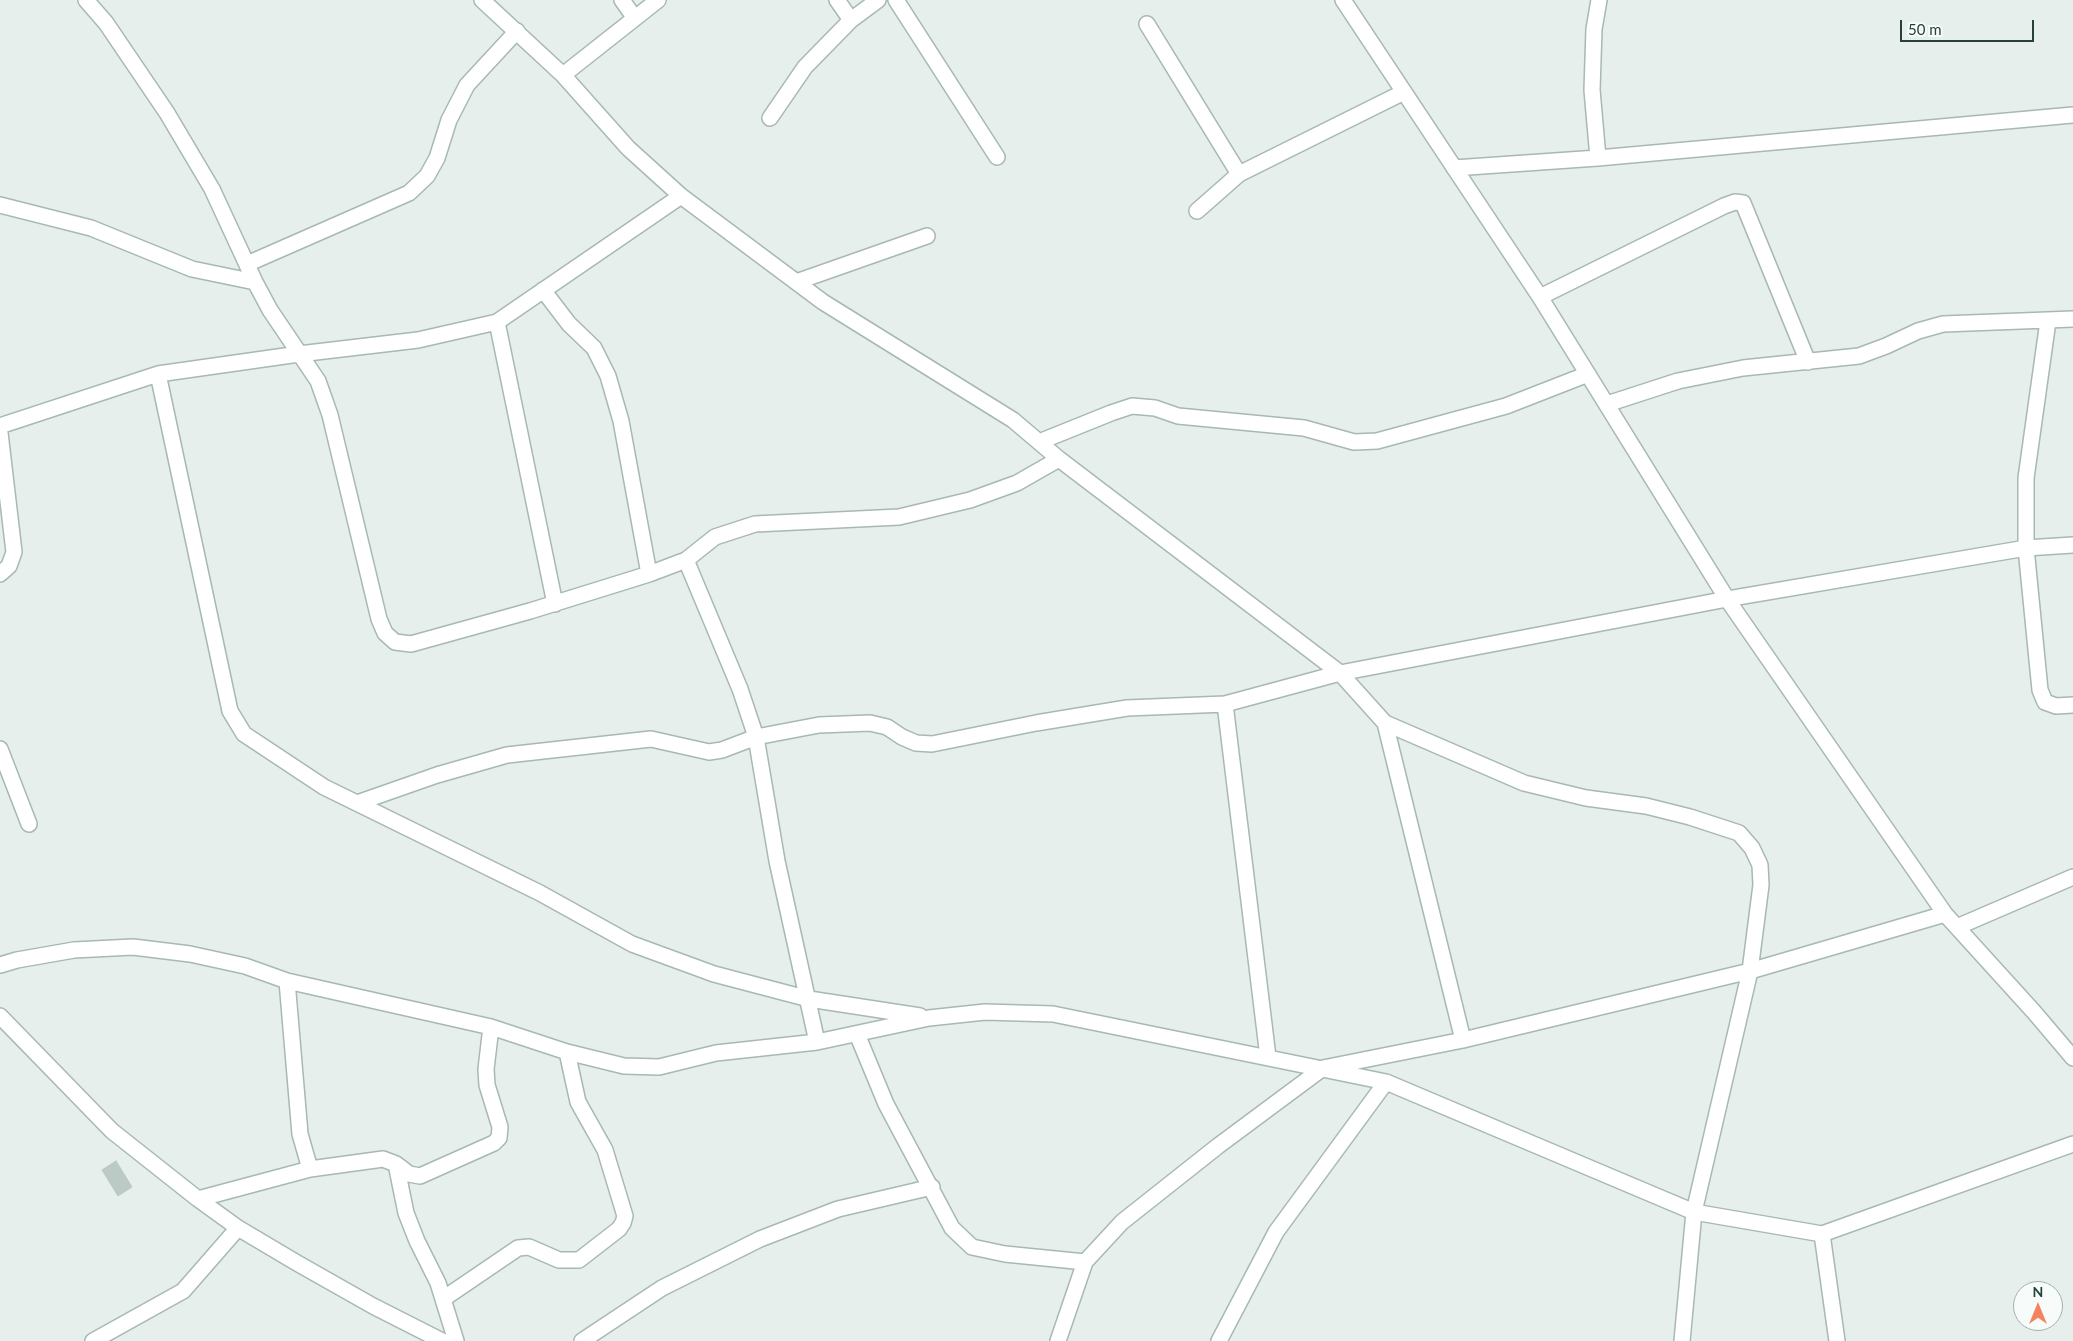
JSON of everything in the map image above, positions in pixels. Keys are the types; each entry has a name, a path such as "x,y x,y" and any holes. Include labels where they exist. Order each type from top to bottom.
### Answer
{"street":[{"path":"86,0 106,23 167,113 212,189 255,282 299,354 318,381 330,415 379,619 385,633 395,642 411,644 555,604 649,574 686,560 715,537 755,524 899,517 970,500 1017,483 1059,459"},
{"path":"482,0 563,75 628,148 681,196 823,302 1013,420 1059,459 1340,673 1385,723 1524,782 1586,798 1646,806 1672,812 1739,833 1752,848 1760,864 1761,885 1750,971 1694,1212 1682,1341"},
{"path":"622,0 634,17"},
{"path":"563,75 634,17 658,0"},
{"path":"838,0 851,20"},
{"path":"770,118 805,67 851,20 878,0"},
{"path":"896,0 998,157"},
{"path":"1343,0 1540,297 1727,599 1944,914 2073,1058"},
{"path":"1598,158 1592,90 1594,29 1599,0"},
{"path":"1147,24 1239,174"},
{"path":"247,264 409,193 427,176 437,158 449,120 467,85 517,31"},
{"path":"1197,211 1239,174 1404,92"},
{"path":"1454,168 1598,158 2073,116"},
{"path":"0,426 158,374 299,354 418,340 497,322 681,196"},
{"path":"1540,297 1724,206 1735,202 1743,203 1808,362"},
{"path":"0,205 91,228 192,269 255,282"},
{"path":"796,282 927,236"},
{"path":"543,290 569,324 594,348 608,376 620,421 649,574"},
{"path":"1607,404 1678,381 1743,368 1858,356 1886,346 1918,331 1943,324 2073,319"},
{"path":"2048,321 2026,478 2026,548 2040,690 2045,702 2056,706 2073,705"},
{"path":"497,322 555,604"},
{"path":"158,374 230,711 244,734 324,787 540,893 632,944 714,974 809,999 929,1018"},
{"path":"1039,442 1132,406 1155,408 1178,416 1304,428 1354,442 1377,441 1506,406 1588,374"},
{"path":"0,433 14,552 9,566 0,574"},
{"path":"357,803 437,774 507,755 651,739 709,752 722,750 756,736 819,725 870,722 887,727 916,743 932,744 1036,723 1126,708 1225,704 1340,673 1727,599 2026,548 2073,544"},
{"path":"686,560 740,689 756,736 777,861 817,1042"},
{"path":"1225,704 1268,1057"},
{"path":"1385,723 1463,1040"},
{"path":"0,749 28,824"},
{"path":"1957,927 2073,876"},
{"path":"1058,1341 1086,1262 1122,1222 1218,1146 1323,1068 1463,1040 1750,971 1944,914"},
{"path":"0,965 17,960 74,950 133,946 190,954 227,962 287,981 491,1027 567,1052 624,1066 659,1067 716,1053 817,1042 929,1018 985,1012 1053,1014 1386,1082 1694,1212 1822,1234 2073,1144"},
{"path":"287,981 300,1134 310,1169"},
{"path":"0,1016 112,1131 198,1199 238,1228 373,1306 442,1341"},
{"path":"198,1199 310,1169 383,1159 396,1164 409,1174 420,1176 494,1143 499,1138 500,1127 487,1085 486,1069 491,1027"},
{"path":"856,1034 886,1104 932,1187 952,1228 972,1247 1004,1254 1086,1262"},
{"path":"443,1298 518,1248 529,1247 559,1260 579,1260 624,1223 625,1216 605,1150 578,1102 567,1052"},
{"path":"1218,1341 1276,1232 1386,1082"},
{"path":"396,1164 406,1213 443,1298 456,1341"},
{"path":"582,1341 662,1288 760,1239 838,1209 932,1187"},
{"path":"93,1341 183,1291 216,1256 238,1228"},
{"path":"1822,1234 1838,1341"}],"building":[{"path":"116,1161 132,1187 118,1196 102,1170"}]}
